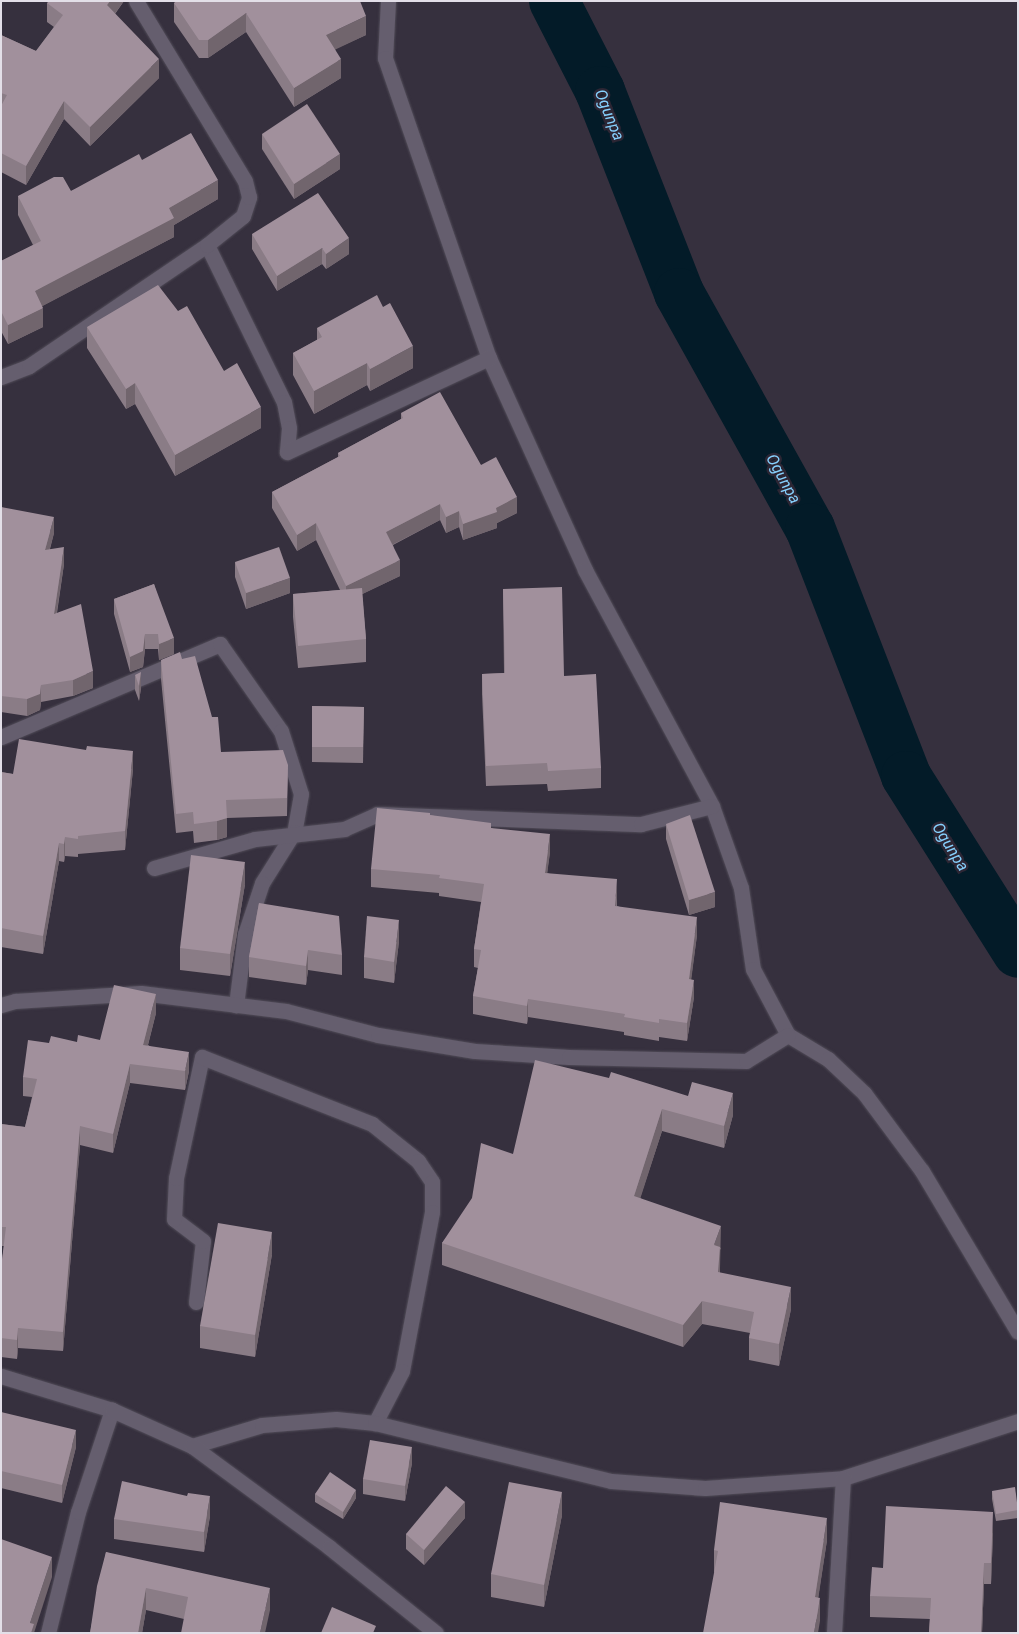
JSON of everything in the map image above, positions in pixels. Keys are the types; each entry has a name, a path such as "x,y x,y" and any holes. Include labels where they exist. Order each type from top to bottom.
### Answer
{"street":[{"path":"1,377 28,366 207,245 243,216 248,197 245,181 136,1"},
{"path":"388,1 385,58 489,358 585,570 712,806 741,888 753,969 788,1035 828,1059 864,1093 922,1171 1018,1332"},
{"path":"207,245 284,402 289,428 287,452 489,358"},
{"path":"1,737 220,644 281,731 301,794 294,832 262,883 245,934 236,1005"},
{"path":"154,868 255,839 294,832 344,829 377,814 408,813 641,824 712,806"},
{"path":"1,1005 15,1001 141,993 286,1011 378,1035 475,1051 560,1057 746,1061 788,1035"},
{"path":"196,1302 203,1241 174,1219 176,1178 202,1057 372,1124 418,1161 432,1182 432,1212 402,1370 375,1423"},
{"path":"1,1376 112,1410 192,1446 329,1546 436,1633"},
{"path":"48,1633 78,1512 112,1410"},
{"path":"192,1446 262,1425 336,1419 375,1423 611,1481 705,1488 843,1478 1018,1421"},
{"path":"834,1633 843,1478"}],"building":[{"path":"49,1 110,1 107,5 159,59 90,127 64,101 26,166 1,153 1,106 7,95 1,93 1,35 36,51 63,15 47,3"},
{"path":"177,1 360,1 366,16 326,35 341,59 294,88 246,13 208,40 199,40 174,3"},
{"path":"307,104 340,154 294,184 262,134"},
{"path":"191,133 218,180 169,208 174,218 35,291 43,308 8,325 1,311 1,261 41,241 18,196 54,177 63,177 71,191 139,154 142,160"},
{"path":"318,193 349,238 326,254 322,248 277,276 252,234"},
{"path":"158,285 178,311 187,306 224,371 237,363 261,407 175,455 135,383 126,389 87,327"},
{"path":"377,295 383,307 390,303 413,346 370,369 367,363 314,391 293,353 322,337 317,328"},
{"path":"440,392 481,465 496,457 517,497 496,508 497,512 463,524 459,511 446,517 440,504 386,532 400,560 346,586 316,523 297,535 272,492 340,456 338,453 403,418 401,413"},
{"path":"1,507 54,517 45,550 64,547 54,614 81,604 93,671 73,680 41,685 40,694 27,699 1,696"},
{"path":"279,547 290,578 246,593 235,562"},
{"path":"154,584 174,638 159,644 158,634 145,634 143,651 130,657 114,599"},
{"path":"562,587 564,676 596,674 601,768 548,771 547,763 486,766 482,674 505,673 503,589"},
{"path":"362,588 366,639 298,646 293,594"},
{"path":"180,652 182,659 195,656 212,717 218,717 221,752 283,750 288,765 287,798 226,800 227,818 217,821 194,824 193,812 176,814 161,660"},
{"path":"141,672 139,686 135,675"},
{"path":"312,706 364,707 363,747 312,747"},
{"path":"19,739 86,750 87,746 133,751 125,831 78,836 78,839 65,837 64,844 59,843 43,936 1,928 1,772 13,774"},
{"path":"377,808 430,813 430,815 491,823 491,828 550,834 545,873 617,879 615,906 697,917 689,979 694,980 687,1023 659,1019 659,1023 624,1017 625,1014 528,999 527,1006 473,996 481,950 474,949 484,884 439,878 440,875 371,869"},
{"path":"690,815 715,892 689,900 666,824"},
{"path":"191,855 245,862 230,954 180,948"},
{"path":"259,903 339,916 342,955 308,950 306,966 249,957"},
{"path":"367,916 399,920 394,962 364,957"},
{"path":"114,985 156,994 143,1045 189,1052 185,1071 130,1064 113,1134 80,1126 63,1332 18,1328 17,1340 1,1338 1,1268 6,1227 1,1227 1,1124 25,1127 37,1079 23,1077 28,1040 49,1043 51,1036 77,1042 78,1035 100,1040"},
{"path":"535,1060 609,1078 611,1072 688,1096 692,1082 733,1093 724,1126 662,1109 634,1196 721,1226 714,1245 720,1247 718,1272 791,1287 779,1344 749,1338 754,1312 702,1301 683,1325 442,1243 472,1198 481,1143 513,1154"},
{"path":"218,1223 272,1232 255,1335 200,1326"},
{"path":"1,1412 76,1430 62,1485 1,1471"},
{"path":"370,1440 412,1447 405,1486 363,1479"},
{"path":"330,1472 356,1490 343,1512 315,1494"},
{"path":"122,1481 187,1496 188,1493 210,1496 204,1532 114,1519"},
{"path":"509,1482 562,1492 544,1585 491,1574"},
{"path":"446,1486 465,1502 424,1550 406,1534"},
{"path":"1015,1487 1018,1510 996,1514 992,1491"},
{"path":"720,1502 827,1518 815,1597 820,1598 814,1633 703,1633 718,1551 714,1550"},
{"path":"886,1506 993,1512 991,1563 984,1563 981,1633 929,1633 931,1598 870,1596 872,1567 883,1568"},
{"path":"1,1539 52,1557 30,1623 34,1624 31,1633 1,1633"},
{"path":"106,1552 270,1588 260,1633 181,1633 188,1597 146,1588 138,1633 90,1633 97,1586"},
{"path":"332,1607 376,1626 373,1633 321,1633"}],"waterway":[{"name":"Ogunpa","path":"554,1 600,91 679,293 810,528 906,776 1018,953"}]}
